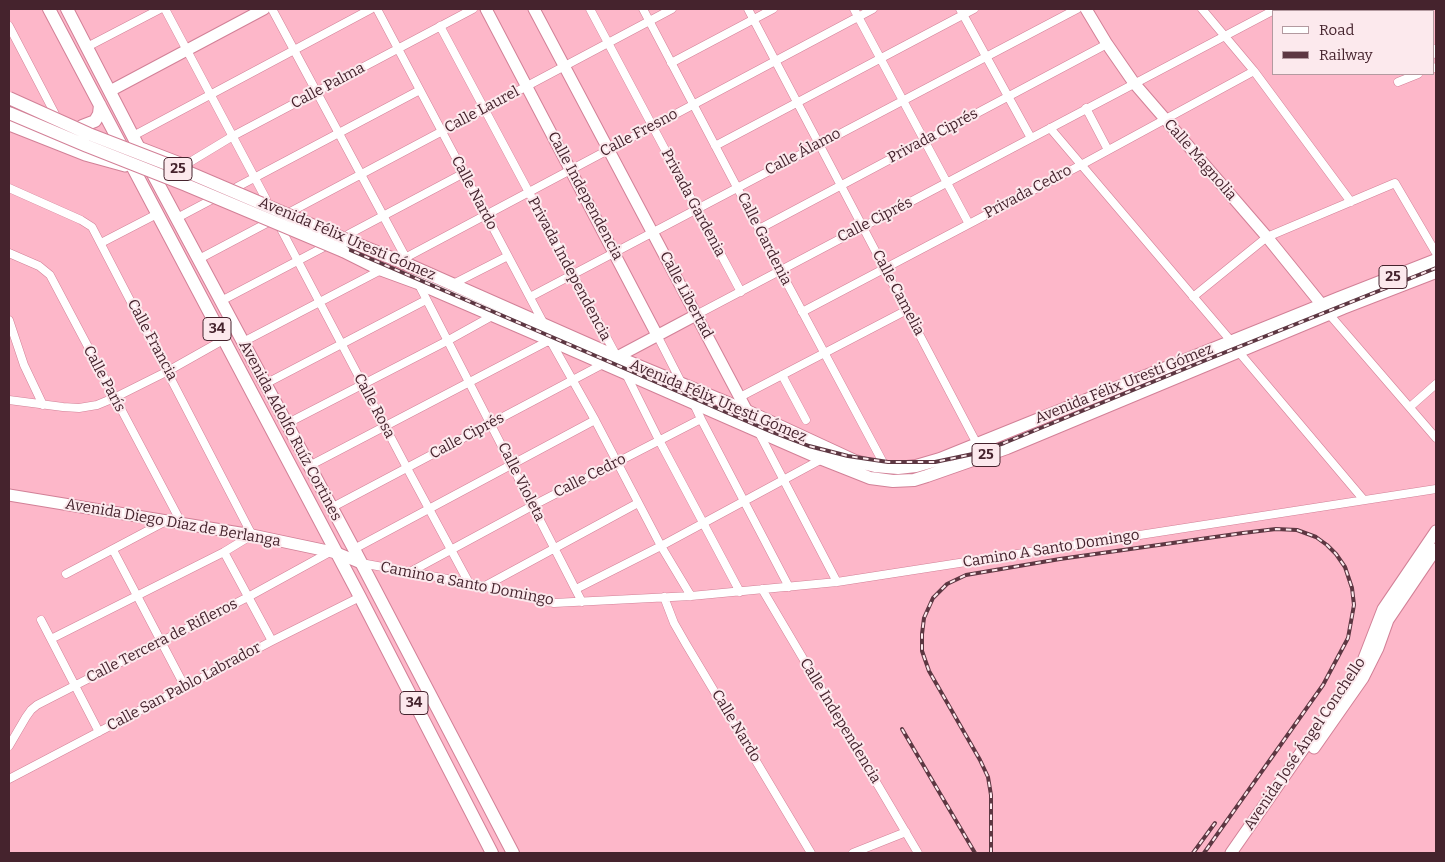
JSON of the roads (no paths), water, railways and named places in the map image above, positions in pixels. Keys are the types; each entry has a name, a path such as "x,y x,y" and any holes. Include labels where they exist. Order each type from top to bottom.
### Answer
{"main road":[{"name":"Avenida Adolfo Ruíz Cortines","path":"48,9 120,141 156,214 333,552 360,596 492,853"},
{"name":"Avenida Adolfo Ruíz Cortines","path":"67,9 513,853"},
{"name":"Avenida Félix Uresti Gómez","path":"9,98 89,134 190,173 346,242 379,269 418,283 822,459 876,479 893,481 914,480 1008,448 1234,346"},
{"path":"82,126 94,121 99,114 100,105"},
{"name":"Avenida Félix Uresti Gómez","path":"9,113 194,188 346,242 403,260 617,357 747,411 855,461 886,468 908,468 926,464 1347,301 1436,272"},
{"name":"Avenida Félix Uresti Gómez","path":"1347,301 1436,260"}],"street":[{"path":"87,47 160,9"},
{"path":"165,9 266,199"},
{"path":"110,90 264,9"},
{"path":"272,9 361,175 403,260"},
{"path":"133,136 371,9"},
{"name":"Calle Nardo","path":"377,9 544,324"},
{"name":"Calle Palma","path":"185,165 233,136 473,9"},
{"name":"Calle Independencia","path":"486,9 615,252 681,384"},
{"name":"Calle Libertad","path":"534,9 838,582"},
{"name":"Privada Gardenia","path":"590,9 740,292"},
{"name":"Calle Gardenia","path":"643,9 886,468"},
{"name":"Calle Laurel","path":"292,211 672,9"},
{"name":"Calle Camelia","path":"748,9 977,444"},
{"path":"671,63 773,9"},
{"path":"854,9 969,224"},
{"name":"Calle Fresno","path":"403,260 528,191 873,9"},
{"path":"715,146 881,58 962,12 974,9"},
{"name":"Calle Álamo","path":"530,297 1077,9"},
{"name":"Calle Magnolia","path":"1086,9 1134,83 1267,237 1436,438"},
{"path":"1202,9 1254,71 1351,202"},
{"name":"Calle Ciprés","path":"617,357 1272,11"},
{"path":"962,12 1030,138"},
{"path":"9,26 55,114"},
{"name":"Privada Independencia","path":"440,26 740,592"},
{"name":"Privada Ciprés","path":"760,228 1107,44"},
{"name":"Privada Cedro","path":"802,312 1254,71"},
{"path":"1398,82 1416,75"},
{"path":"237,187 420,90"},
{"path":"9,94 82,126 185,165 266,199 292,211 346,242 382,217 464,173"},
{"path":"1086,108 1108,150"},
{"path":"9,125 85,155 134,168 268,223 365,266 379,269"},
{"path":"1050,128 1364,499"},
{"path":"85,155 96,149 99,141 97,132"},
{"path":"170,183 167,178 168,173 185,165"},
{"path":"1193,297 1267,237 1395,183 1436,254"},
{"name":"Calle Francia","path":"9,188 88,223 101,243 252,535"},
{"path":"177,218 211,200"},
{"path":"101,243 156,214"},
{"path":"199,259 268,223"},
{"name":"Calle Rosa","path":"282,229 362,384 469,583"},
{"path":"221,301 324,247"},
{"name":"Calle París","path":"9,253 39,266 50,275 182,524"},
{"name":"25","path":"1436,254 1346,291 1347,301 1360,306 1436,276"},
{"path":"453,284 508,256"},
{"path":"243,342 379,269"},
{"name":"Calle Violeta","path":"418,283 582,602"},
{"path":"265,384 426,300"},
{"path":"740,397 907,310"},
{"path":"286,424 492,316"},
{"path":"9,320 24,366 43,405"},
{"path":"9,400 43,405 88,408 114,398 168,371 223,340"},
{"path":"309,466 550,340 690,596"},
{"name":"Calle Ciprés","path":"331,508 603,364"},
{"path":"782,375 806,420"},
{"path":"1410,407 1436,384"},
{"path":"693,402 788,587"},
{"name":"Calle Cedro","path":"410,572 532,506 701,419"},
{"path":"354,549 595,420"},
{"path":"576,589 661,546 822,459"},
{"name":"Camino A Santo Domingo","path":"664,597 740,592 838,582 1436,489"},
{"name":"Avenida Diego Díaz de Berlanga","path":"9,495 252,535 333,552 361,563"},
{"path":"485,586 638,503"},
{"path":"66,574 166,521"},
{"name":"Avenida José Ángel Conchello","path":"1232,853 1361,666 1383,609 1436,531"},
{"path":"51,639 224,552 252,535"},
{"name":"Avenida Diego Díaz de Berlanga","path":"333,552 354,549"},
{"name":"Avenida José Ángel Conchello","path":"1240,853 1360,684 1371,664 1388,620 1436,549"},
{"path":"113,550 185,687"},
{"path":"224,552 272,641"},
{"name":"Calle Tercera de Rifleros","path":"9,746 31,710 75,685 333,552"},
{"name":"Camino a Santo Domingo","path":"361,563 485,586 554,603 664,597"},
{"name":"Calle Independencia","path":"762,589 918,853"},
{"name":"Calle San Pablo Labrador","path":"9,779 360,596"},
{"name":"Calle Nardo","path":"664,597 678,630 811,853"},
{"path":"41,620 99,732"},
{"path":"853,853 906,832"}],"railway":[{"path":"9,108 269,215 772,432 809,446 848,456 888,462 935,462 973,454 1436,268"},
{"path":"991,853 991,795 988,777 929,671 922,651 924,618 933,598 947,584 966,575 1060,559 1243,533 1276,529 1297,530 1316,537 1327,545 1345,567 1352,588 1354,605 1348,638 1323,685 1204,853"},
{"path":"902,729 975,853"},
{"path":"1193,853 1215,823"}]}
